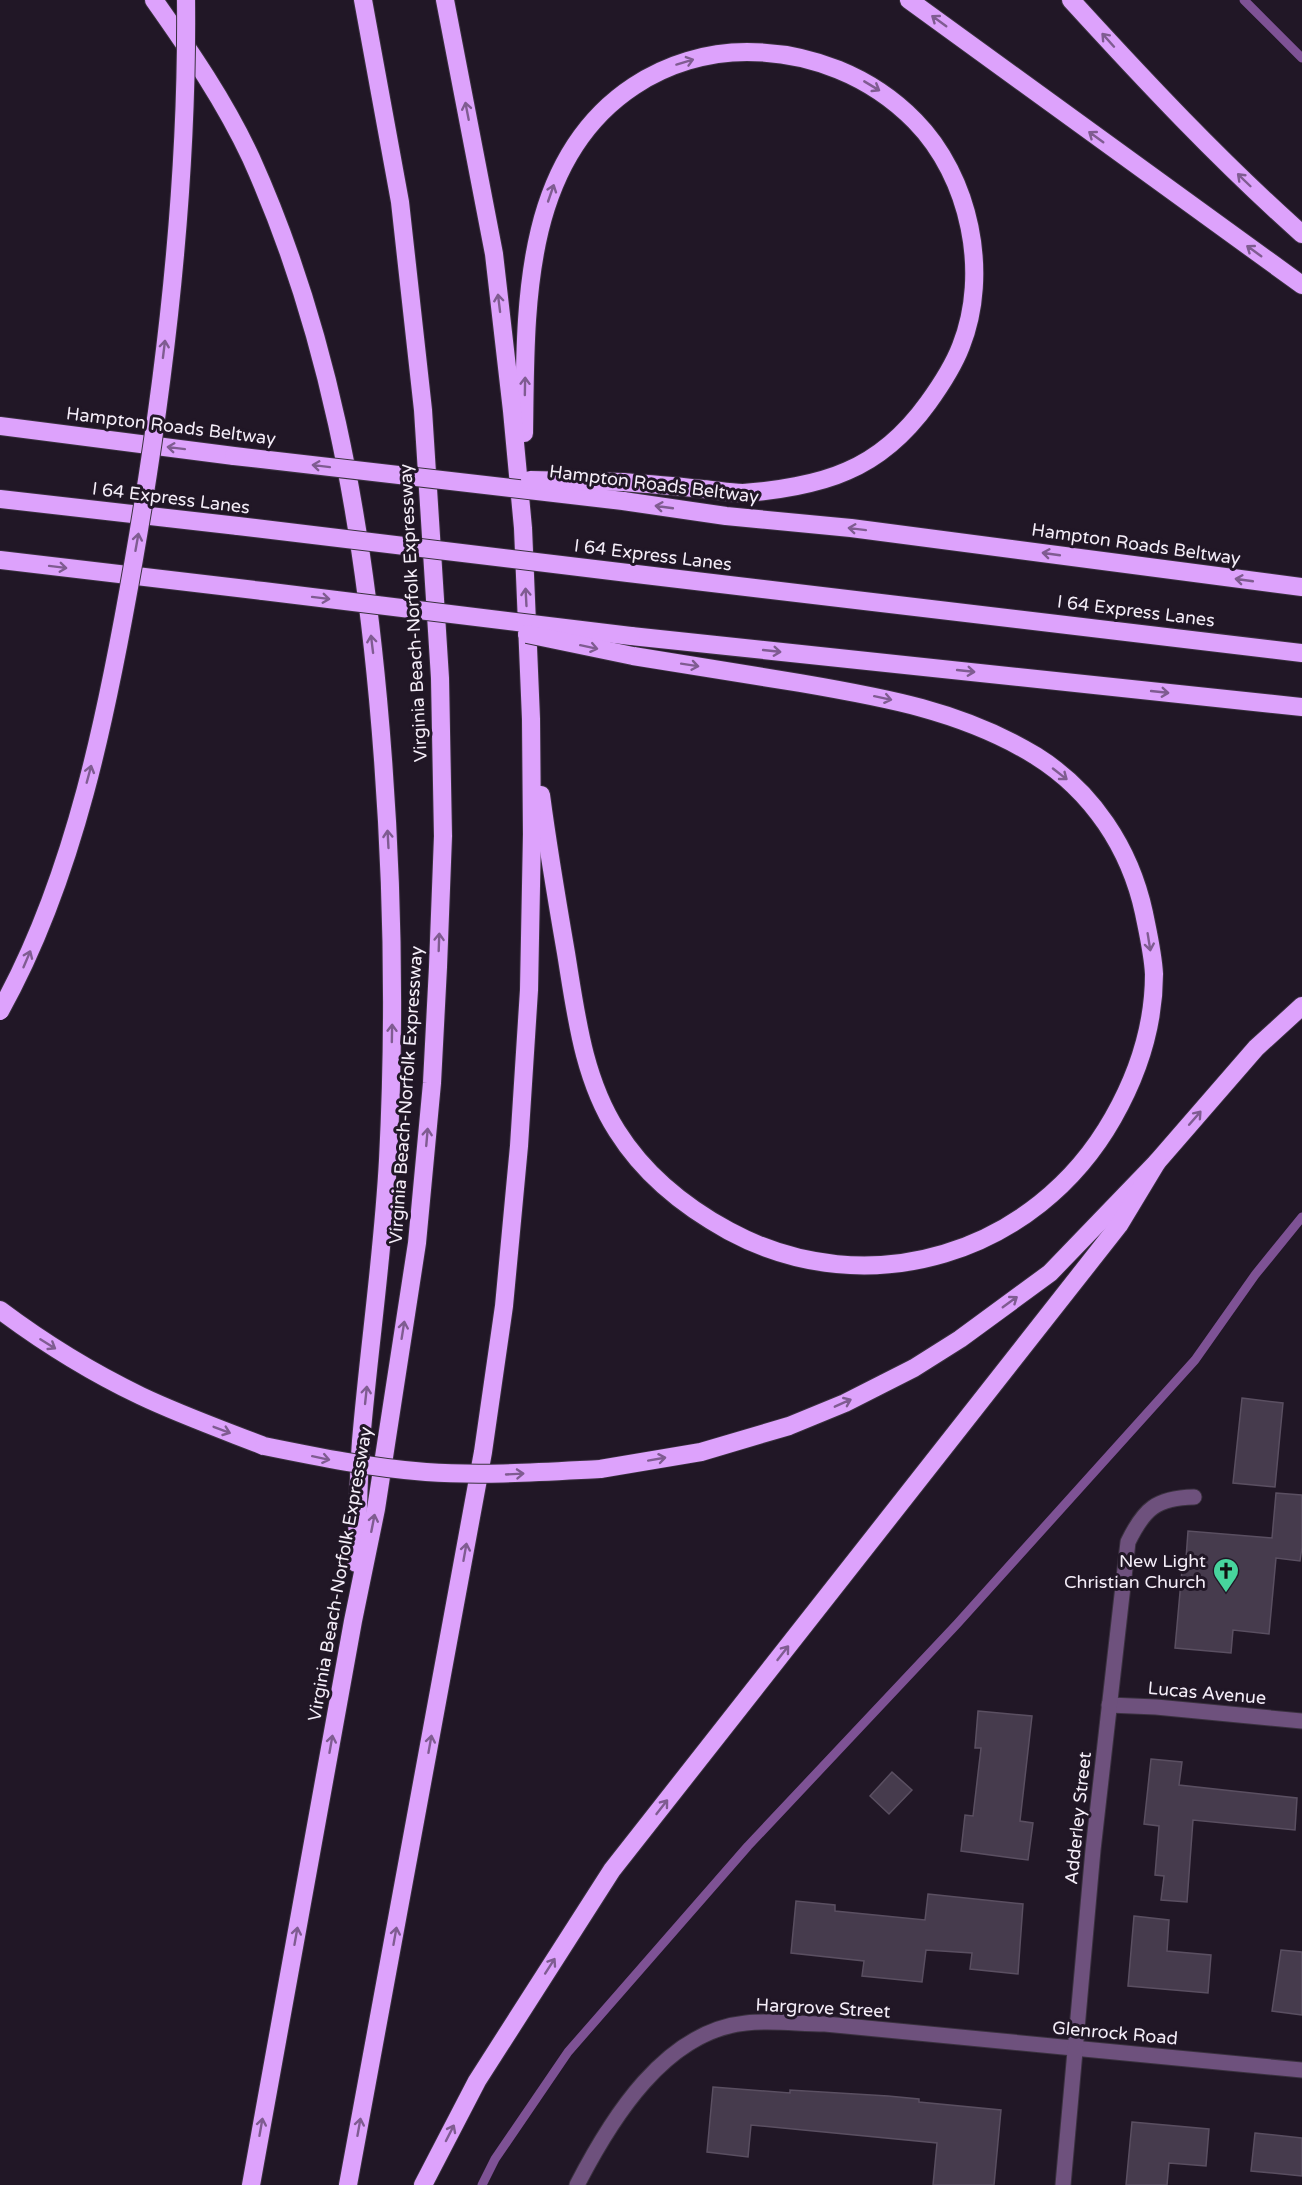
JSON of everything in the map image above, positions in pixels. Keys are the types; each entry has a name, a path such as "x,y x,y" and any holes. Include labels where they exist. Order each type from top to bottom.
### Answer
{"highway":[{"path":"154,0 211,83 250,155 286,242 322,356 337,419 357,525 374,654 384,768 391,893 393,1029 388,1163 376,1308 361,1442 353,1621"},
{"path":"0,1011 22,970 59,878 108,696 126,606 143,506 172,283 182,156 186,0"},
{"name":"Virginia Beach-Norfolk Expressway","path":"251,2185 353,1621 376,1509 417,1243 432,1083 443,836 440,678 423,410 400,202 363,0"},
{"path":"348,2185 483,1452 504,1305 519,1146 529,990 532,834 531,719 523,528 494,254 445,0"},
{"path":"909,0 1302,285"},
{"path":"1071,0 1215,152 1302,234"},
{"path":"421,477 623,482 741,493 805,484 847,471 878,453 901,436 946,378 962,344 970,314 974,272 972,238 962,198 946,162 918,123 889,97 855,76 810,59 771,52 731,52 685,61 649,76 617,97 589,124 566,159 551,189 531,270 526,327 523,528"},
{"name":"Hampton Roads Beltway","path":"0,426 234,456 623,501 726,516 851,528 1302,587"},
{"name":"I 64 Express Lanes","path":"0,499 1302,653"},
{"path":"0,560 631,636 1302,707"},
{"path":"408,609 633,656 864,694 950,715 1002,737 1039,758 1071,783 1099,813 1121,848 1138,885 1154,973 1151,1011 1143,1051 1126,1095 1101,1139 1071,1178 1034,1210 960,1250 920,1260 876,1265 831,1263 788,1255 749,1242 710,1221 678,1198 642,1164 616,1130 597,1091 584,1053 557,900 531,719"},
{"path":"0,1310 83,1366 132,1392 264,1446 336,1461 426,1472 504,1475 600,1469 701,1452 789,1426 845,1403 914,1368 960,1339 1050,1273 1157,1162 1256,1048 1302,1006"},
{"path":"423,2185 477,2081 612,1870 1119,1225 1157,1162"}],"street":[{"name":"Adderley Street","path":"1063,2185 1077,2049 1093,1850 1128,1542 1139,1520 1158,1504 1177,1497 1194,1497"},
{"name":"Lucas Avenue","path":"1109,1706 1156,1707 1302,1722"},
{"name":"Hargrove Street","path":"577,2185 627,2102 654,2069 676,2051 712,2032 745,2023 825,2024 925,2034"},
{"name":"Glenrock Road","path":"925,2034 1302,2070"}],"building":[{"path":"1242,1398 1283,1403 1275,1487 1233,1483"},
{"name":"New Light Christian Church","path":"1276,1493 1302,1495 1302,1547 1300,1561 1276,1558 1269,1634 1233,1630 1231,1653 1175,1648 1183,1559 1186,1559 1188,1531 1272,1538"},
{"path":"978,1711 1032,1716 1020,1821 1033,1823 1028,1860 961,1851 965,1815 973,1816 981,1748 975,1748"},
{"path":"1151,1759 1182,1762 1179,1785 1297,1798 1295,1830 1193,1820 1187,1902 1161,1900 1164,1876 1155,1875 1159,1826 1144,1824"},
{"path":"892,1772 912,1790 889,1814 870,1796"},
{"path":"928,1894 1023,1904 1018,1974 970,1969 972,1953 926,1950 922,1982 862,1976 864,1961 791,1953 796,1901 835,1905 835,1911 925,1920"},
{"path":"1134,1916 1169,1920 1167,1951 1211,1955 1208,1993 1128,1986"},
{"path":"1281,1950 1302,1952 1302,2015 1272,2011"},
{"path":"713,2087 790,2093 790,2090 888,2096 919,2099 919,2102 1001,2110 994,2185 933,2185 937,2143 751,2125 748,2157 707,2152"},
{"path":"1132,2122 1209,2129 1206,2166 1169,2163 1167,2185 1126,2185"},
{"path":"1255,2133 1302,2138 1302,2176 1251,2171"}],"waterway":[{"path":"1244,0 1302,58"},
{"path":"482,2185 495,2159 568,2052 748,1846 957,1624 1195,1360 1255,1275 1302,1217"}],"place":[{"name":"New Light Christian Church","path":"1226,1594"}]}
